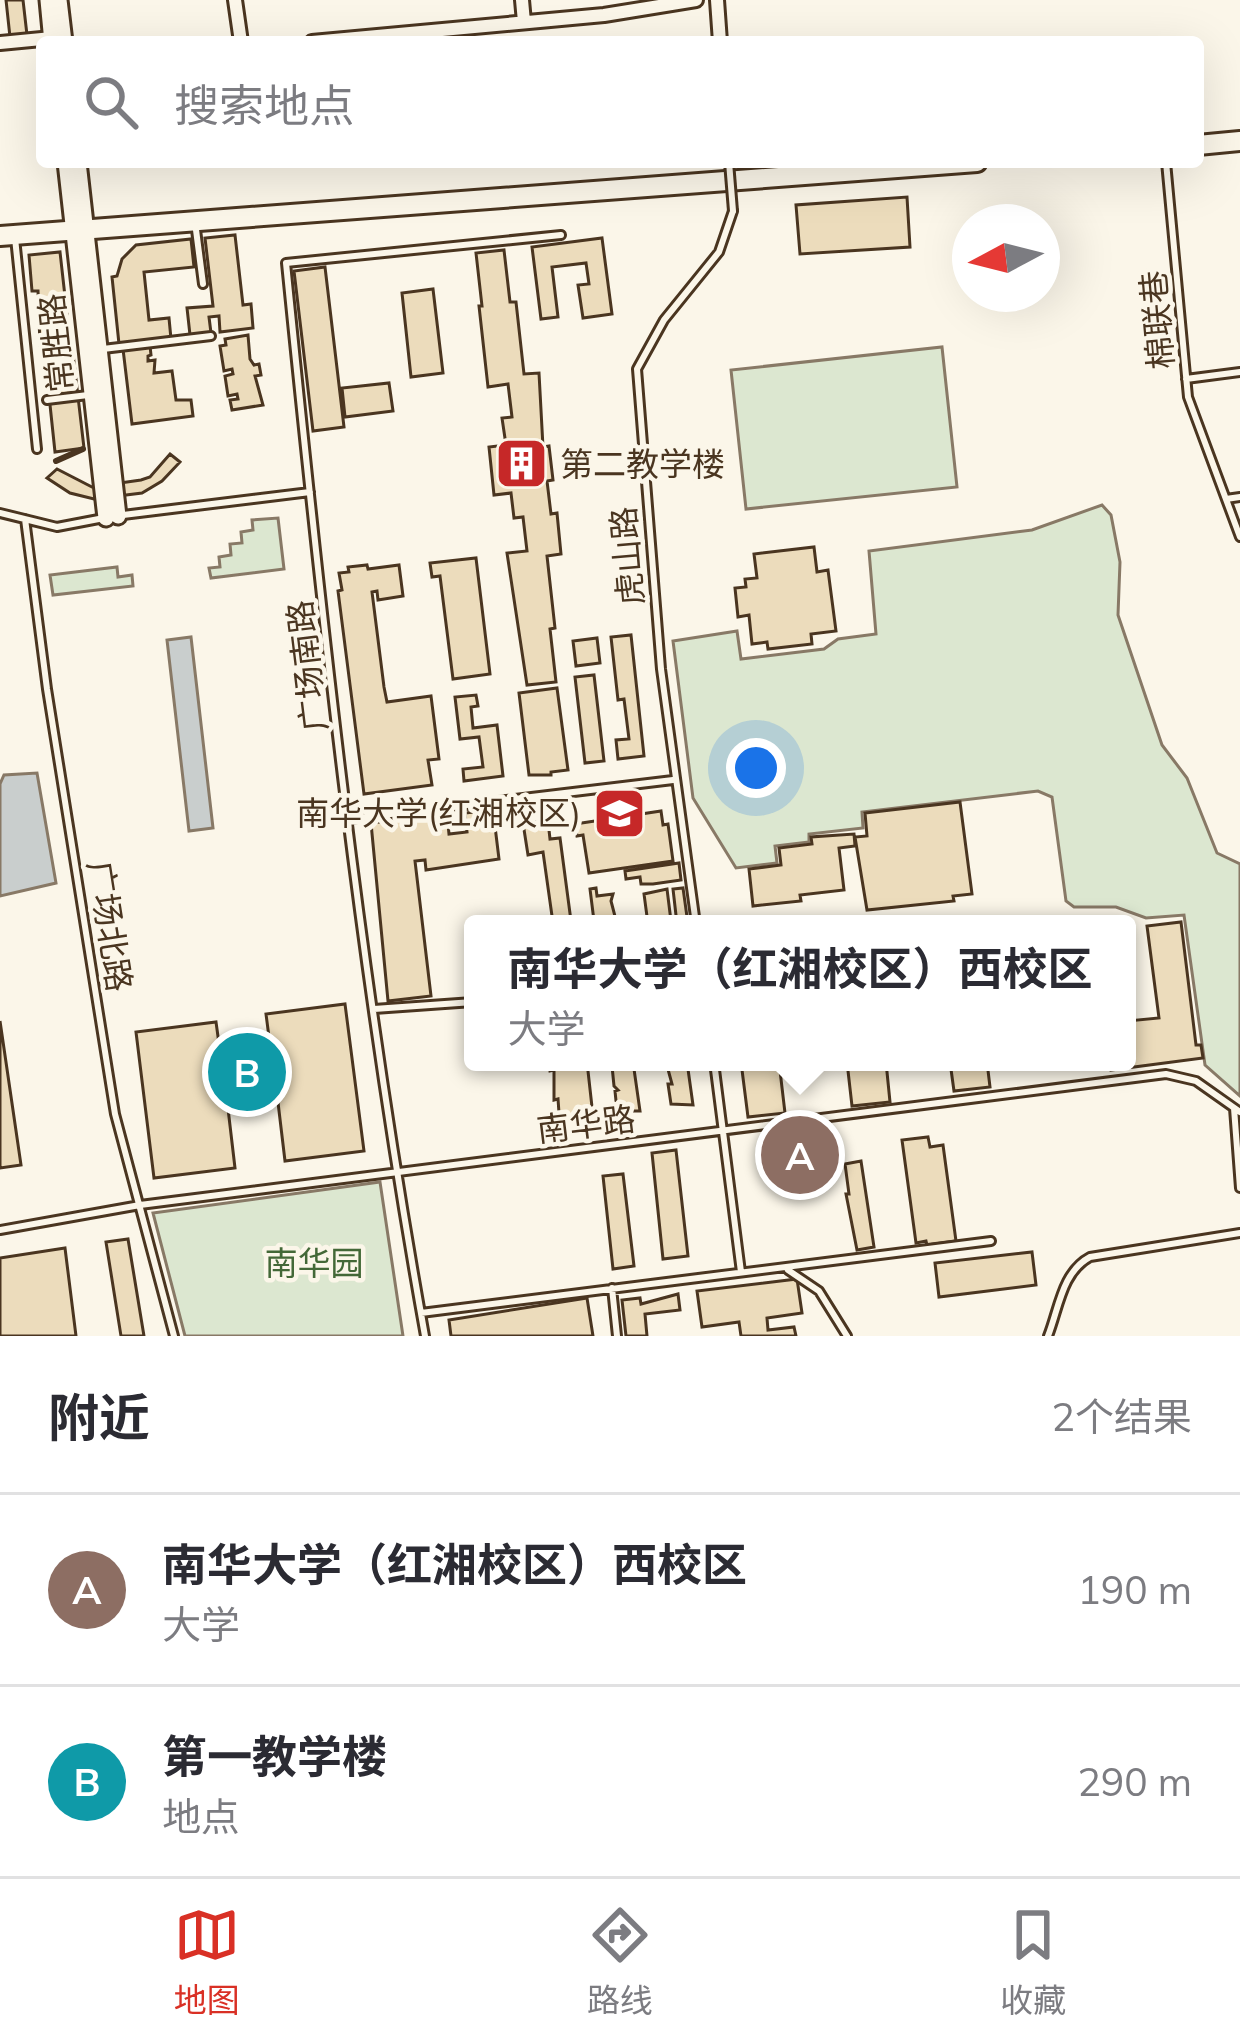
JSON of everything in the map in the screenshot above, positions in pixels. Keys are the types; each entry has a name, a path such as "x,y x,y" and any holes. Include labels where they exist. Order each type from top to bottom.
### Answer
{"main road":[{"path":"1204,134 1240,131"},
{"path":"1204,145 1240,142"},
{"path":"5,232 757,168"},
{"path":"79,224 195,221 897,168"}],"street":[{"path":"48,0 55,36"},
{"path":"56,36 59,0"},
{"path":"235,0 240,36"},
{"path":"522,0 524,22"},
{"path":"376,36 604,15 696,0"},
{"path":"717,0 720,36"},
{"path":"0,43 36,42"},
{"name":"常胜路","path":"67,168 79,224"},
{"name":"常胜路","path":"78,168 79,224 112,517"}],"lane":[{"name":"虎山路","path":"695,915 661,669 637,370 664,320 719,252 733,211 729,168"},
{"name":"棉联巷","path":"1167,168 1188,397 1240,537"},
{"path":"195,221 203,284"},
{"path":"5,232 37,449"},
{"name":"广场南路","path":"425,1336 395,1171 374,1009 286,263 561,235"},
{"path":"93,350 211,336"},
{"path":"1186,379 1240,372"},
{"path":"47,400 98,394"},
{"path":"0,512 57,527 310,492"},
{"path":"1226,499 1240,497"},
{"name":"广场北路","path":"25,519 47,689 116,1114 174,1336"},
{"path":"350,819 675,779"},
{"path":"374,1009 464,1003"},
{"path":"714,1071 741,1272"},
{"name":"南华路","path":"0,1229 140,1204 1166,1074 1196,1082 1237,1110"},
{"path":"1237,1110 1240,1188"},
{"path":"1048,1336 1066,1281 1076,1264 1090,1256 1240,1233"},
{"path":"421,1313 991,1241"},
{"path":"785,1268 819,1291 850,1336"},
{"path":"612,1288 617,1336"}],"green space":[{"path":"942,347 957,487 746,509 731,370"},
{"path":"1102,505 1111,515 1120,562 1118,615 1162,745 1187,778 1217,853 1240,864 1240,1096 1205,1065 1184,915 1146,918 1116,907 1074,907 1066,901 1052,797 1038,791 862,812 863,828 809,834 809,842 775,846 777,863 736,868 693,798 673,641 737,631 741,659 824,649 838,639 876,634 869,551 1032,530"},
{"path":"278,518 284,569 211,578 209,568 220,567 219,557 231,555 230,544 242,543 241,532 253,530 252,520"},
{"path":"117,567 118,577 132,575 133,586 53,595 50,575"},
{"name":"南华园","path":"380,1182 403,1336 185,1336 153,1213"}],"shaded area":[{"path":"191,637 213,828 189,831 167,640"},
{"path":"37,773 56,883 0,896 0,784 4,775"}],"building":[{"path":"6,0 23,0 27,35 10,37"},
{"path":"907,197 910,247 800,254 796,205"},
{"path":"235,235 243,305 251,304 253,328 220,332 219,316 209,317 211,333 190,335 187,308 213,306 205,238"},
{"path":"602,238 612,314 583,318 578,285 589,284 586,263 552,267 558,317 541,319 532,247"},
{"path":"191,239 194,267 144,272 149,320 169,318 171,339 119,344 112,277 117,276 122,259 136,245"},
{"name":"第二教学楼","path":"504,250 524,374 539,373 543,447 549,446 553,480 547,481 551,514 557,513 561,554 547,556 556,682 527,685 507,553 527,551 523,517 514,518 511,493 494,495 489,447 506,445 502,418 512,417 508,384 488,387 476,253"},
{"path":"60,252 70,341 40,345 38,291 32,291 29,255"},
{"path":"325,267 344,427 313,431 294,271"},
{"path":"433,289 443,373 411,377 402,293"},
{"path":"248,335 250,359 259,364 261,375 255,376 263,405 232,410 230,400 238,399 237,394 228,396 225,376 233,374 232,369 224,371 220,346 226,345 225,339"},
{"path":"72,345 84,448 55,452 44,348"},
{"path":"150,346 148,361 155,360 154,373 172,371 176,400 191,400 193,416 132,424 123,349"},
{"path":"389,383 393,411 345,417 342,388"},
{"path":"170,454 180,462 142,493 94,499 70,493 47,478 57,469 92,487 141,480 150,477"},
{"path":"814,547 817,572 828,570 836,631 811,634 812,644 768,649 767,642 752,644 749,615 738,617 735,588 746,587 745,579 757,578 754,554"},
{"path":"476,558 490,674 453,679 440,576 432,577 430,563"},
{"path":"367,565 368,569 399,565 403,596 378,600 377,591 372,592 384,687 387,702 431,696 439,759 428,760 432,785 364,794 338,591 342,590 339,573"},
{"path":"631,635 644,756 618,759 616,740 629,739 624,699 618,700 611,637"},
{"path":"597,638 600,663 576,666 573,641"},
{"path":"594,675 604,761 585,763 575,677"},
{"path":"557,688 568,770 529,775 519,693"},
{"path":"476,695 478,706 471,707 473,728 497,725 503,776 464,781 463,769 483,767 479,737 460,739 455,697"},
{"path":"960,802 972,894 953,896 954,901 867,910 855,837 867,836 865,813"},
{"path":"493,810 499,859 426,870 425,860 415,861 431,996 388,1001 371,823 447,814 449,834 467,832 465,813"},
{"path":"661,811 663,825 668,824 673,861 589,873 583,835 577,836 575,824"},
{"path":"548,821 550,839 560,838 570,915 552,915 543,852 528,855 523,823"},
{"path":"854,834 855,846 839,848 844,890 753,906 749,869 781,865 779,848 812,844 811,837"},
{"path":"679,863 681,880 641,884 640,877 626,879 625,871"},
{"path":"596,888 597,896 613,894 615,915 593,915 590,889"},
{"path":"683,888 687,915 676,915 673,889"},
{"path":"667,889 670,915 647,915 644,894"},
{"path":"1181,922 1196,1045 1201,1045 1203,1058 1136,1067 1136,1020 1159,1018 1147,926"},
{"path":"345,1004 364,1151 285,1161 277,1094 227,1100 235,1168 154,1178 136,1032 216,1022 220,1051 270,1045 266,1014"},
{"path":"0,1021 21,1165 0,1168"},
{"path":"554,1071 588,1071 593,1116 556,1121 558,1099 554,1100"},
{"path":"612,1071 634,1071 640,1111 617,1111"},
{"path":"668,1071 688,1071 693,1105 671,1104 668,1084 672,1084"},
{"path":"742,1071 780,1071 785,1113 748,1117"},
{"path":"848,1071 887,1071 890,1102 852,1106"},
{"path":"951,1071 988,1071 990,1087 954,1091"},
{"path":"928,1137 930,1147 943,1145 956,1241 927,1245 926,1241 916,1243 902,1140"},
{"path":"676,1150 688,1256 663,1259 652,1153"},
{"path":"861,1161 874,1247 857,1250 845,1164"},
{"path":"623,1174 634,1266 613,1269 603,1176"},
{"path":"128,1239 144,1336 121,1336 106,1242"},
{"path":"65,1248 76,1336 0,1336 0,1258"},
{"path":"1032,1252 1036,1285 939,1297 935,1263"},
{"path":"797,1279 802,1313 767,1318 768,1330 794,1327 796,1336 741,1336 739,1322 702,1327 697,1291"},
{"path":"678,1294 680,1310 645,1314 647,1336 626,1336 622,1300 640,1298 641,1304"},
{"path":"587,1298 593,1336 451,1336 449,1320"}],"wall":[{"path":"56,461 83,449"}],"place":[{"name":"第二教学楼","path":"521,464"},
{"name":"南华大学(红湘校区)","path":"620,813"},
{"name":"第一教学楼","path":"247,1072"},
{"name":"南华大学（红湘校区）西校区","path":"800,1155"}]}
